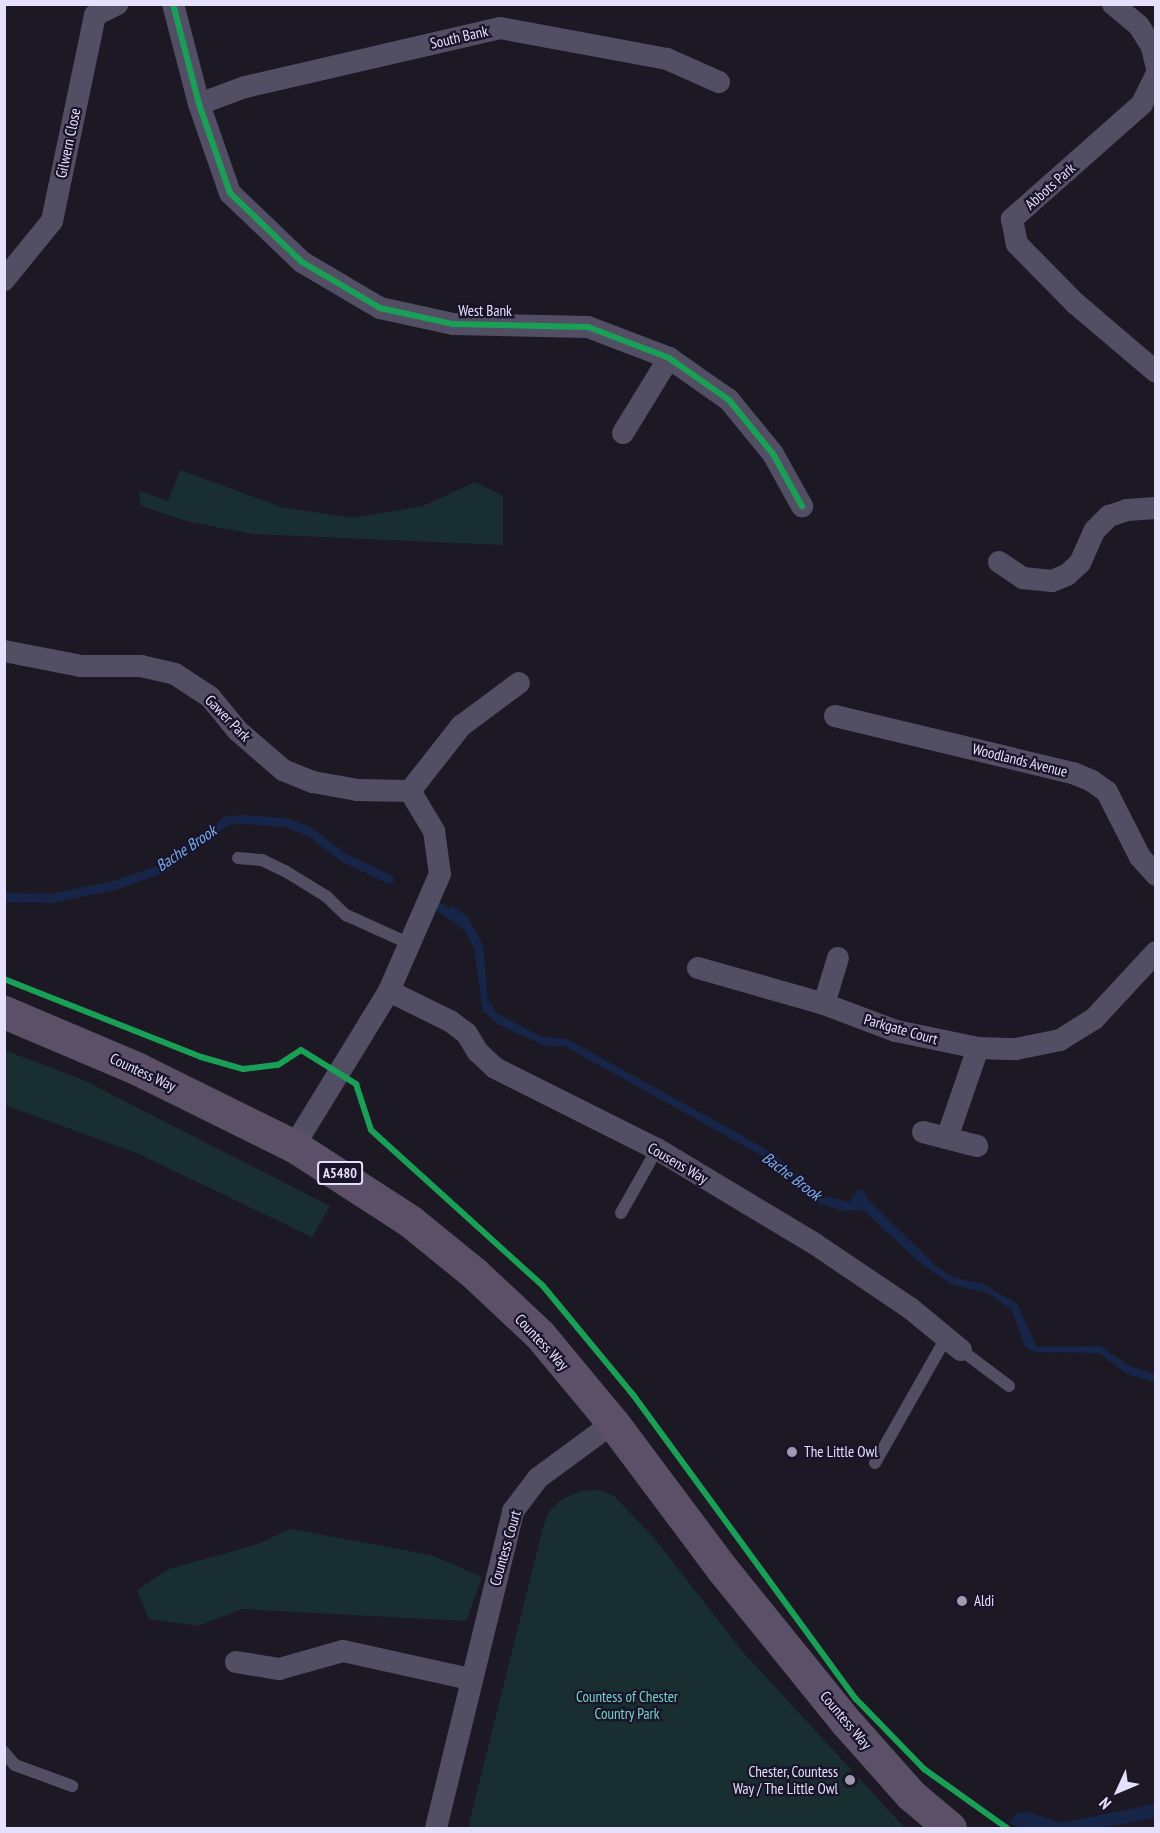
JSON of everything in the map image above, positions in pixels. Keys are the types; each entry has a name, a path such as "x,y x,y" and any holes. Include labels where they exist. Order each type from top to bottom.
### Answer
{"main road":[{"name":"Countess Way","path":"4,1012 138,1069 294,1146 341,1173 410,1221 474,1273 540,1335 613,1423 723,1570 847,1723 911,1795 950,1828"}],"street":[{"name":"Gilwern Close","path":"4,280 52,221 95,15 118,4"},
{"name":"West Bank","path":"173,4 199,104 230,193 302,262 380,308 453,324 588,327 669,358 729,400 773,454 802,506"},
{"path":"1113,4 1139,27 1152,48 1155,65"},
{"name":"South Bank","path":"199,104 245,87 500,27 667,59 718,82"},
{"name":"Abbots Park","path":"1155,75 1142,104 1012,219 1017,244 1075,303 1155,372"},
{"path":"623,433 669,358"},
{"path":"999,562 1023,578 1052,581 1066,576 1080,563 1095,530 1108,516 1127,510 1155,508"},
{"name":"Gawer Park","path":"4,651 81,666 141,666 175,674 210,697 238,731 283,770 313,782 358,790 410,791"},
{"path":"294,1146 388,991 440,874 434,831 410,791 461,726 519,684"},
{"name":"Woodlands Avenue","path":"835,716 1073,773 1092,781 1107,792 1140,857 1155,875"},
{"name":"Parkgate Court","path":"699,968 824,1005 896,1031 978,1048 1016,1050 1060,1040 1094,1018 1155,952"},
{"path":"824,1005 838,958"},
{"name":"Cousens Way","path":"388,991 450,1021 495,1068 657,1149 815,1244 954,1343"},
{"path":"947,1138 978,1048"},
{"path":"923,1132 976,1146"},
{"name":"Countess Court","path":"436,1828 470,1679 513,1511 538,1478 613,1423"},
{"path":"236,1662 279,1669 343,1651 470,1679"}],"lane":[{"path":"238,858 262,860 285,871 326,896 346,915 408,943"},
{"path":"621,1213 657,1149"},
{"path":"875,1463 954,1343 1009,1386"},
{"path":"4,1752 15,1765 72,1786"}],"green space":[{"path":"180,470 281,507 352,518 423,506 475,482 503,496 503,545 252,534 186,521 141,506 139,491 168,501"},
{"path":"4,1050 81,1079 330,1206 312,1237 139,1154 5,1105"},
{"name":"Countess of Chester Country Park","path":"599,1490 614,1496 654,1538 741,1650 905,1828 468,1828 544,1524 550,1510 561,1500 580,1491"},
{"path":"291,1529 431,1555 482,1577 466,1621 242,1609 198,1626 149,1619 137,1590 169,1569 255,1545"}],"water":[{"path":"452,905 468,917 483,945 488,1000 497,1013 542,1037 567,1039 743,1136 778,1157 817,1194 849,1202 858,1190 864,1190 867,1198 937,1267 953,1277 984,1284 1017,1304 1037,1347 1100,1346 1130,1366 1155,1374 1155,1382 1127,1374 1099,1353 1034,1352 1025,1346 1012,1311 990,1294 951,1284 920,1263 863,1210 843,1211 818,1203 768,1159 564,1046 545,1046 499,1025 483,1011 474,948 464,930 445,916"},
{"path":"1155,1804 1155,1818 1101,1828 1020,1828 1008,1822 1018,1813 1028,1812 1062,1823"}],"waterway":[{"name":"Bache Brook","path":"4,897 51,898 114,885 163,868 226,820 243,819 285,822 309,831 343,857 389,879"},
{"name":"Bache Brook","path":"433,903 457,918"}],"cycle path":[{"path":"173,4 199,104 230,193 302,262 380,308 453,324 588,327 669,358 729,400 773,454 802,506"},
{"path":"4,979 201,1057 243,1069 278,1065 301,1050 356,1084 371,1130 543,1286 634,1396 856,1699 924,1769 1007,1828"}],"place":[{"name":"The Little Owl","path":"792,1452"},
{"name":"Aldi","path":"962,1601"},
{"name":"Chester, Countess Way / The Little Owl","path":"850,1780"}]}
